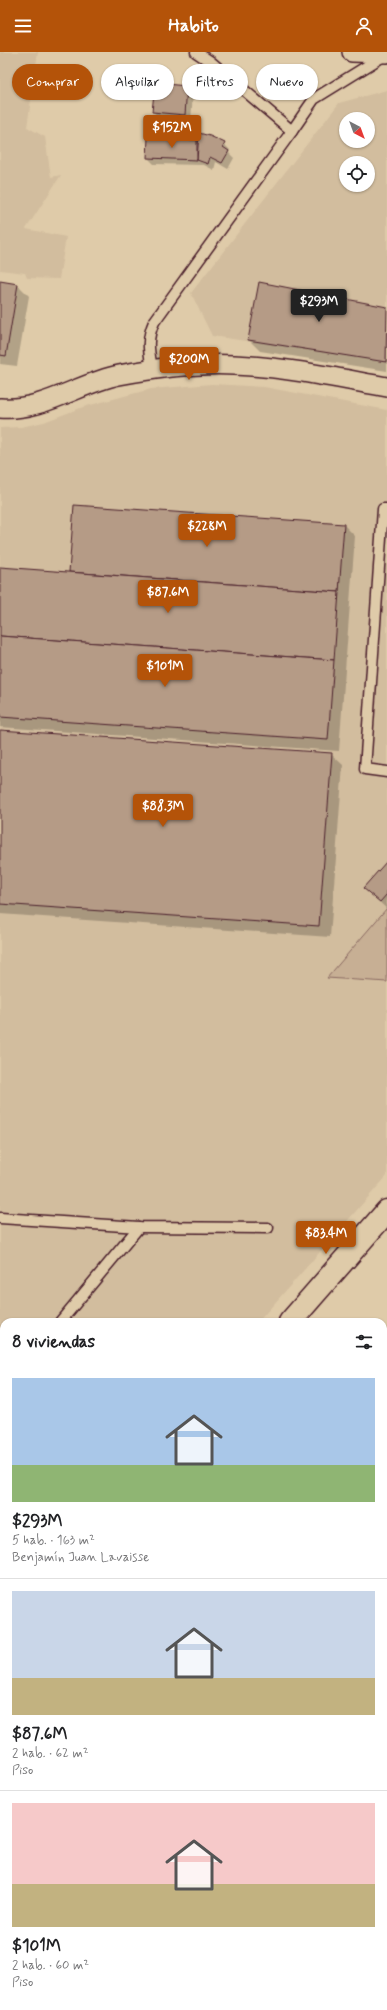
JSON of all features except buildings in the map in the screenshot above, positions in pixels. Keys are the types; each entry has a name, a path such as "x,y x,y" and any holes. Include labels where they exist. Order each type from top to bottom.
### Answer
{"street":[{"path":"352,52 387,53"},
{"path":"0,408 28,406 117,375 152,369 184,366 233,364 292,370 387,387"},
{"path":"293,1318 387,1211"}],"lane":[{"path":"196,52 211,62 292,131"},
{"path":"152,369 148,335 154,322 314,99 387,53"},
{"path":"387,509 383,509 365,769 387,772"},
{"path":"0,1218 139,1227 268,1228"},
{"path":"63,1318 139,1227"}],"shaded area":[{"path":"0,52 38,52 36,64 12,64 12,100 31,100 27,127 45,137 51,177 61,175 26,229 66,237 59,279 27,278 25,273 0,270"},
{"path":"387,90 387,362 212,336 191,293 339,103"},
{"path":"212,384 264,387 387,410 387,908 328,978 387,982 387,1176 262,1318 0,1318 0,428 21,427 44,422 83,407 151,389"},
{"path":"387,908 387,982 327,978"}]}
